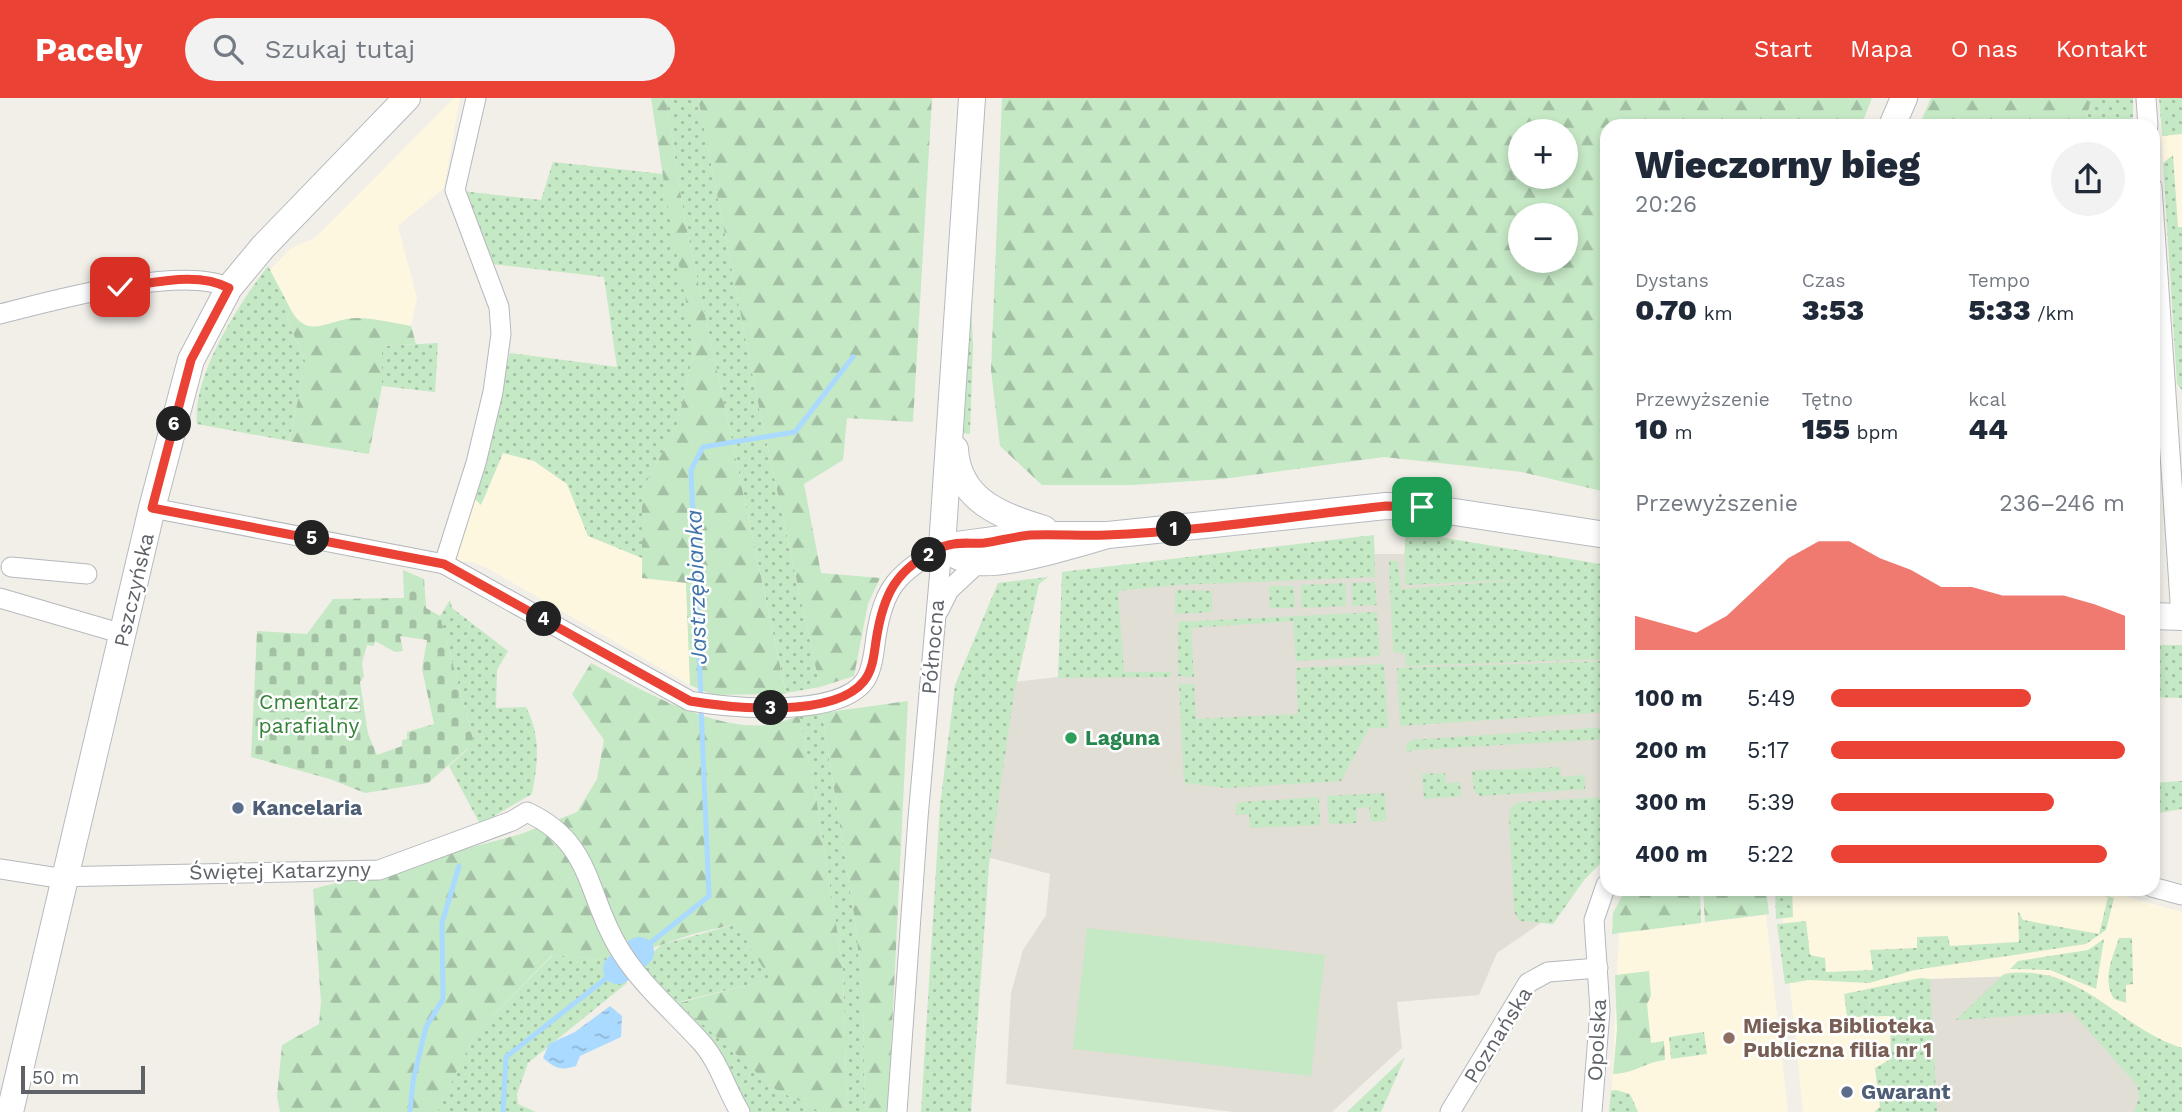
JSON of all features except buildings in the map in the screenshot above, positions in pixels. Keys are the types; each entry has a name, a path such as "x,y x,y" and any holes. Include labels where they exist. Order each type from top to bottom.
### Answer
{"street":[{"name":"Pszczyńska","path":"10,1112 152,508 191,360 223,285 407,98"},
{"path":"444,564 479,451 493,392 501,334 499,307 455,190 476,98"},
{"name":"Północna","path":"897,1112 918,818 952,414 972,98"},
{"path":"1895,119 1904,98"},
{"path":"2146,98 2148,119"},
{"path":"0,314 120,287 196,279 223,285"},
{"path":"2160,301 2182,616 2160,616"},
{"path":"952,414 956,463 973,495 1014,522 1065,536"},
{"path":"152,508 444,564 697,702 760,709 796,706 837,698 859,686 872,664 881,608 888,590 914,564 942,547 1030,535 1108,535 1386,506 1422,507 1600,534"},
{"path":"942,547 958,557 979,562 1032,555 1108,535"},
{"path":"936,617 949,590 979,562"},
{"path":"87,574 5,567 3,599 123,635"},
{"name":"Świętej Katarzyny","path":"0,869 66,876 379,870 500,825 527,812 557,828 572,849 591,879 617,944 702,1043 740,1112"},
{"path":"2160,889 2182,895"},
{"path":"1598,968 1594,920 1602,896"},
{"name":"Poznańska","path":"1450,1112 1528,983 1548,972 1598,968"},
{"name":"Opolska","path":"1592,1112 1600,1030 1598,968"}],"shaded area":[{"path":"454,98 460,98 444,188 398,226 417,298 411,326 356,318 312,328 297,321 269,271 290,249 316,237"},
{"path":"2159,98 2182,98 2182,390 2177,384"},
{"path":"503,453 534,461 567,484 588,536 642,558 642,578 686,583 690,685 487,568 472,562 453,561 471,495 482,504"},
{"path":"1406,542 1600,571 1600,860 1557,912 1497,953 1479,995 1397,1002 1402,1048 1332,1112 1234,1112 1006,1084 1011,993 1023,950 1046,915 1050,874 987,857 1013,682 1058,677 1063,584 1374,554 1404,554"},
{"path":"1781,896 2124,896 2182,912 2182,1056 2050,975 1929,979 1844,995 1890,1016 1891,1060 1875,1068 1880,1108 1874,1112 1803,1112"},
{"path":"1766,915 1788,1112 1611,1112 1619,933"},
{"path":"2050,975 2182,1112 1936,1112 1929,979"}],"green space":[{"path":"651,98 666,98 684,216 786,694 713,695 690,685 686,583 642,578 642,490 677,426 695,347 669,215"},
{"path":"666,98 698,98 760,412 820,687 786,693 684,216"},
{"path":"698,98 932,98 913,422 847,418 843,460 804,484 821,573 880,578 868,604 854,676 820,687 760,412"},
{"path":"1002,98 1872,98 1864,119 1600,119 1600,491 1522,472 1384,457 1223,479 1132,485 1042,485 1000,446 991,370"},
{"path":"1931,98 2091,98 2087,119 1922,119"},
{"path":"2091,98 2133,98 2133,119 2087,119"},
{"path":"2159,98 2182,98 2182,134 2162,136"},
{"path":"2173,155 2178,227 2182,227 2182,390 2177,384 2163,163"},
{"path":"553,162 663,174 695,347 677,426 642,490 642,558 588,536 567,484 534,461 503,453 481,505 471,495 510,353 617,367 604,277 492,264 462,191 541,200"},
{"path":"268,266 290,308 287,319 306,363 289,441 197,424 197,405 210,362 231,320"},
{"path":"971,297 973,346 970,434 960,433"},
{"path":"290,308 304,324 311,326 356,318 411,326 416,344 382,346 382,386 369,454 289,441 306,363 287,319"},
{"path":"438,343 435,392 382,386 382,346"},
{"path":"1410,532 1600,564 1600,659 1406,666 1405,654 1393,652 1389,561 1398,561 1401,589 1531,579 1405,585 1405,538"},
{"path":"1374,535 1375,577 1176,585 1118,591 1124,672 1171,672 1171,677 1058,678 1062,572"},
{"name":"Cmentarz parafialny","path":"403,570 424,579 426,608 440,616 474,743 428,783 365,793 330,779 251,757 257,631 307,634 333,599 404,598","holes":["400,636 427,640 422,669 434,724 407,732 407,739 402,740 402,746 377,755 368,734 360,682 364,677 362,663 367,645 374,646 375,641 395,652 403,651"]},
{"path":"1048,577 1039,584 1014,694 989,865 971,1112 921,1112 940,806 955,685 998,583"},
{"path":"1375,582 1377,605 1352,606 1351,583"},
{"path":"1346,583 1346,606 1301,608 1301,585"},
{"path":"1269,586 1294,586 1295,608 1270,608"},
{"path":"1178,590 1212,591 1212,612 1175,614 1175,594"},
{"path":"450,600 452,608 508,651 497,670 496,708 526,707 536,739 537,760 532,794 480,824 449,766 468,749 472,735 440,616"},
{"path":"1377,612 1380,656 1296,661 1293,621 1191,628 1194,677 1178,676 1178,622"},
{"path":"2160,645 2182,645 2182,698 2160,697"},
{"path":"1600,661 1600,712 1400,726 1397,668"},
{"path":"591,663 677,706 724,722 768,725 799,716 814,785 843,968 847,1112 821,1112 775,1089 679,1003 770,979 736,924 693,934 614,961 552,955 475,1034 437,1112 280,1112 277,1096 282,1045 319,1024 321,1002 313,889 521,834 577,812 597,779 604,740 572,694"},
{"path":"1384,664 1388,728 1369,728 1341,781 1227,788 1184,783 1179,684 1194,684 1196,719 1298,714 1296,668"},
{"path":"908,701 888,1112 865,1112 863,999 855,921 822,713"},
{"path":"822,713 855,921 863,999 865,1112 847,1112 843,968 814,785 799,716"},
{"path":"1600,727 1600,739 1414,750 1407,753 1406,745 1412,740"},
{"path":"1560,767 1561,777 1585,775 1585,789 1480,796 1474,791 1472,771"},
{"path":"1445,773 1446,783 1460,782 1461,796 1424,799 1422,774"},
{"path":"2182,781 2182,809 2160,813 2160,783"},
{"path":"1385,793 1386,821 1371,822 1369,807 1356,808 1357,823 1329,824 1327,796"},
{"path":"1319,797 1320,825 1250,828 1249,814 1236,815 1236,804 1241,802"},
{"path":"1600,797 1600,864 1584,880 1553,924 1520,921 1514,912 1509,818 1511,808 1519,802"},
{"path":"1622,896 1700,896 1701,923 1612,934 1613,913"},
{"path":"1703,896 1767,896 1769,914 1705,922"},
{"path":"1775,896 1792,896 1793,917 1776,919"},
{"path":"2105,896 2114,898 2106,930 2086,944 1915,970 1869,983 1809,980 1785,984 1777,924 1806,921 1810,955 1825,958 1826,972 1873,970 1870,950 1917,948 1917,937 1948,936 1950,946 2019,942 2018,911 2023,920 2099,934 2108,897"},
{"path":"736,924 771,979 679,1002 775,1089 821,1112 748,1112 641,964 661,945"},
{"path":"1087,928 1325,955 1311,1076 1073,1049"},
{"path":"2119,938 2132,938 2133,984 2126,985 2126,1003 2114,999 2108,976"},
{"path":"2104,939 2096,989 2050,970 2010,969 2018,961 2088,950"},
{"path":"553,955 614,961 627,983 528,1063 517,1094 518,1104 536,1112 437,1112 475,1034"},
{"path":"1649,971 1651,996 1647,1004 1651,1043 1664,1041 1665,1060 1613,1074 1617,1029 1615,975"},
{"path":"2031,973 2055,978 2077,987 2137,1026 2182,1048 2182,1112 2134,1112 2139,1097 2137,1085 2072,1012 1956,1020 2004,974"},
{"path":"1920,978 1930,979 1937,1112 1874,1112 1880,1107 1875,1068 1891,1059 1890,1016 1847,1017 1844,994"},
{"path":"1704,1032 1707,1054 1671,1059 1669,1037"},
{"path":"1405,1057 1381,1112 1347,1112"},
{"path":"1611,1091 1630,1094 1638,1112 1609,1112"}],"water":[{"path":"610,1006 622,1016 621,1037 580,1056 576,1066 570,1068 558,1068 543,1058 549,1044 575,1032"}],"waterway":[{"name":"Jastrzębianka","path":"701,698 691,470 703,447 795,432 853,357"},
{"name":"Jastrzębianka","path":"639,952 709,896 701,708"},
{"path":"410,1112 413,1081 426,1027 443,999 442,923 459,866"},
{"name":"Jastrzębianka","path":"618,969 639,952"},
{"name":"Jastrzębianka","path":"503,1112 506,1057 618,969"}],"place":[{"name":"Laguna","path":"1071,738"},
{"name":"Kancelaria","path":"238,808"},
{"name":"Miejska Biblioteka Publiczna filia nr 1","path":"1729,1038"},
{"name":"Gwarant","path":"1847,1092"}],"route":[{"path":"120,287 196,279 216,281 229,288 208,323 191,360 152,508 444,564 690,701 731,708 760,709 820,702 837,698 859,686 865,680 872,664 881,608 888,590 914,564 942,547 1030,535 1108,535 1386,506 1422,507"}]}
